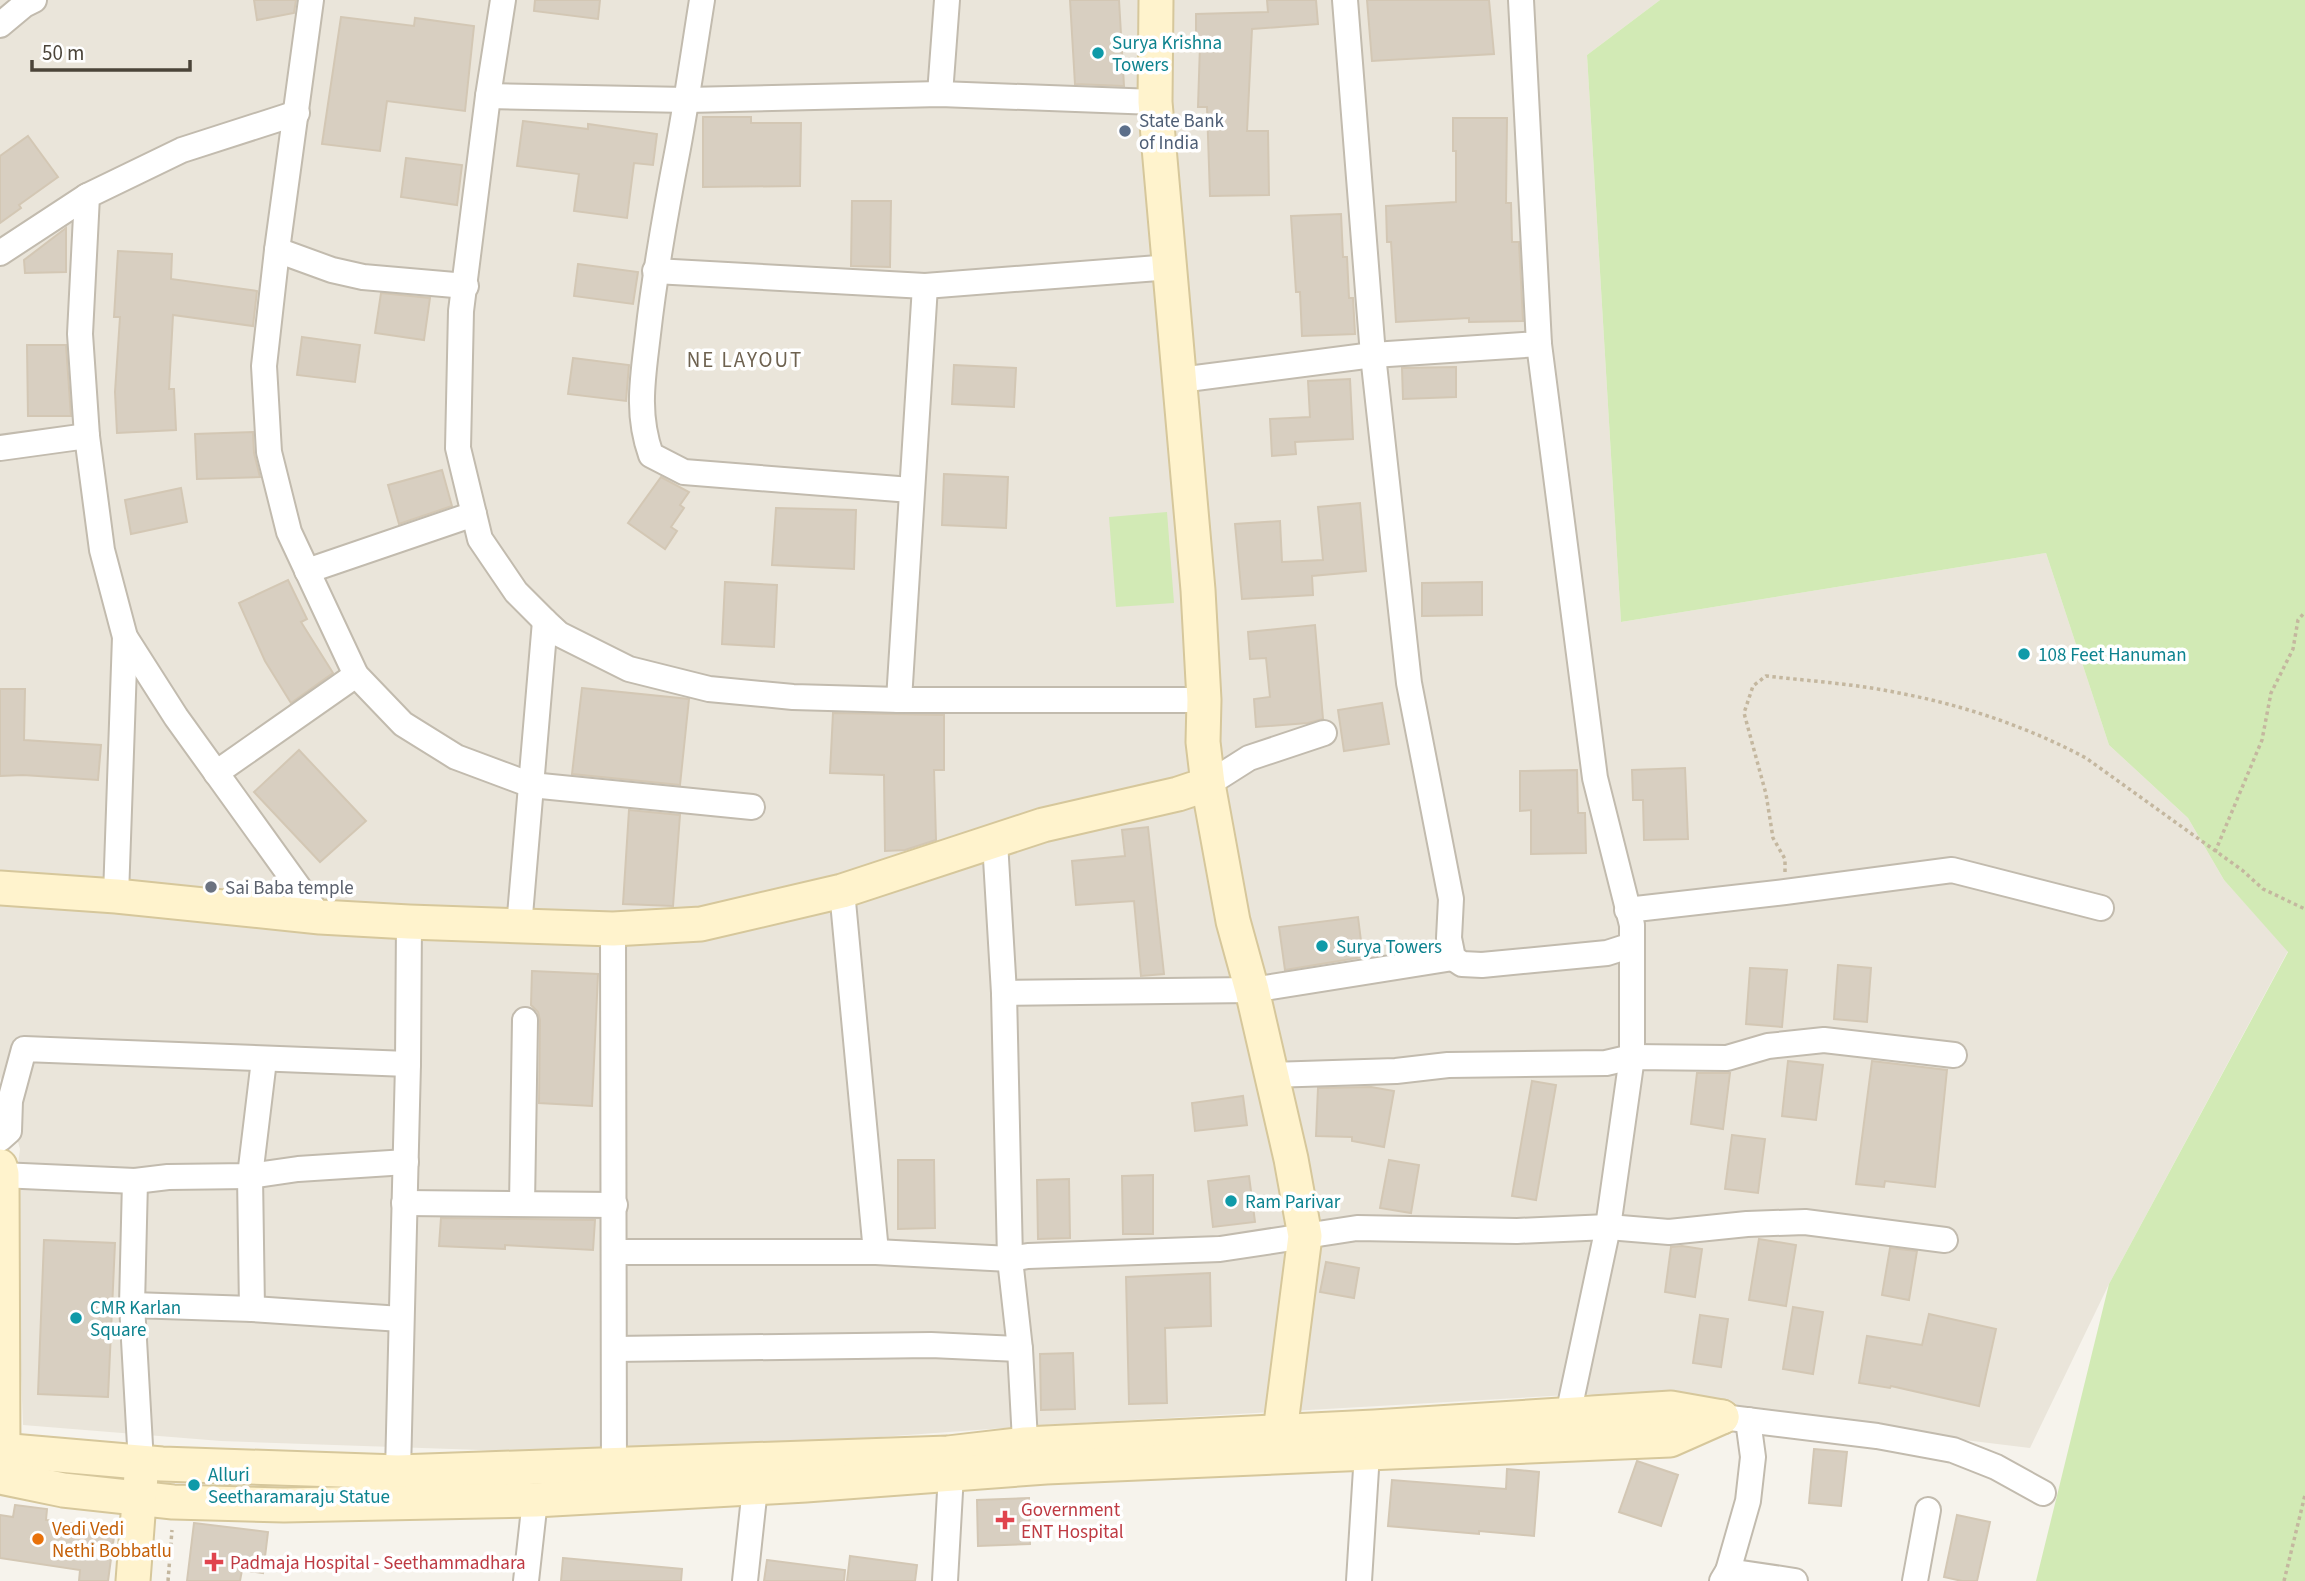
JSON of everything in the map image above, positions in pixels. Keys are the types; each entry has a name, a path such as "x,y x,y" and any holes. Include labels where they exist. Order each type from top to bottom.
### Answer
{"street":[{"path":"0,25 34,0"},
{"path":"311,0 264,366 269,452 289,532 356,675 403,724 456,757 531,785 752,807"},
{"path":"503,0 461,311 458,448 480,539 516,592 559,634 629,669 709,689 793,697 899,700 1203,700"},
{"path":"702,0 687,100 654,271 640,410 651,455 684,472 911,490"},
{"path":"940,94 947,0"},
{"path":"1156,0 1155,102 1198,590 1203,742 1208,784 1233,921 1291,1158 1305,1236 1280,1432"},
{"path":"1345,0 1373,355 1409,683 1451,899 1449,938 1453,958"},
{"path":"1521,0 1539,344 1577,656 1595,778 1632,925 1632,1057 1608,1227 1568,1415"},
{"path":"488,96 687,100 940,94 1155,102"},
{"path":"0,253 87,196 182,150 297,113"},
{"path":"87,196 80,334 87,436 102,550 125,637 116,896"},
{"path":"277,250 332,270 363,277 466,286"},
{"path":"654,271 925,286 1171,267"},
{"path":"899,700 925,286"},
{"path":"1180,380 1373,355 1539,344"},
{"path":"0,448 87,436"},
{"path":"307,572 474,514"},
{"path":"519,927 545,621"},
{"path":"125,637 176,717 320,917"},
{"path":"216,773 356,675"},
{"path":"0,888 116,896 320,917 409,922 613,929 701,924 842,891 1043,825 1178,794 1208,784 1249,758 1324,733"},
{"path":"995,842 1004,993 1010,1259 1020,1349 1026,1456"},
{"path":"1627,910 1952,870 2101,908"},
{"path":"842,891 876,1252"},
{"path":"398,1472 409,922"},
{"path":"613,929 614,1481"},
{"path":"1004,993 1252,990 1453,958 1462,964 1482,965 1607,953 1632,945"},
{"path":"522,1204 525,1020"},
{"path":"1270,1074 1396,1071 1448,1065 1606,1063 1632,1057 1727,1058 1768,1046 1824,1040 1954,1055"},
{"path":"0,1139 9,1131 10,1101 24,1049 408,1064"},
{"path":"252,1309 250,1176 264,1060"},
{"path":"1,1459 1,1172 135,1181 168,1177 250,1176 298,1169 405,1162"},
{"path":"135,1181 132,1305 157,1509 154,1581"},
{"path":"404,1203 615,1205"},
{"path":"615,1252 876,1252 1010,1259 1028,1256 1220,1249 1357,1228 1517,1231 1608,1227 1669,1232 1747,1224 1805,1223 1945,1240"},
{"path":"132,1305 252,1309 401,1319"},
{"path":"614,1349 931,1345 1020,1349"},
{"path":"1,1459 398,1472 755,1488 950,1464 1280,1432 1671,1408 1735,1419 1877,1436 1953,1450 1996,1466 2043,1493"},
{"path":"1026,1456 1367,1453 1670,1440 1735,1419"},
{"path":"1735,1419 1753,1457 1748,1501 1725,1576 1795,1581"},
{"path":"1359,1581 1367,1453"},
{"path":"1,1459 63,1490 157,1509 535,1500 614,1481 950,1464"},
{"path":"945,1581 950,1464"},
{"path":"745,1581 755,1488"},
{"path":"526,1581 535,1500"},
{"path":"133,1581 157,1509"},
{"path":"1915,1581 1928,1510"}],"path":[{"path":"2215,852 2262,740 2271,693 2293,649 2298,620 2305,612"},
{"path":"1785,892 1785,859 1773,838 1766,794 1744,713 1753,686 1766,676 1899,693 2010,724 2058,743 2086,758 2242,870 2263,889 2305,909"},
{"path":"2284,1581 2305,1495"},
{"path":"157,1509 168,1581"}],"shaded area":[{"path":"0,0 1660,0 1587,55 1621,622 2046,553 2109,745 2188,818 2224,880 2288,951 2109,1284 2030,1448 1587,1394 1047,1425 630,1455 221,1441 23,1425 14,1194 20,1149 0,1077"}],"green space":[{"path":"1660,0 2305,0 2305,1581 2036,1581 2109,1284 2288,952 2224,880 2188,818 2109,745 2046,553 1621,622 1587,55"},
{"path":"1167,512 1174,603 1116,607 1109,517"}],"building":[{"path":"254,0 296,0 294,13 257,20"},
{"path":"535,0 600,0 598,19 534,11"},
{"name":"Surya Krishna Towers","path":"1070,0 1119,0 1124,86 1075,84"},
{"path":"1267,0 1316,0 1318,24 1252,29 1247,131 1268,131 1269,195 1210,196 1207,107 1198,107 1200,45 1196,45 1196,14 1268,12"},
{"path":"1367,0 1489,0 1494,54 1372,61"},
{"path":"341,17 414,26 415,18 474,26 465,111 387,101 380,151 322,144"},
{"path":"703,117 751,117 751,123 801,123 800,186 703,187"},
{"path":"1453,118 1507,118 1506,203 1511,203 1512,242 1519,242 1523,321 1469,322 1469,318 1396,322 1386,206 1456,202"},
{"path":"523,121 588,129 588,124 657,134 653,165 634,163 627,218 574,211 579,174 517,166"},
{"path":"28,136 58,177 19,205 21,208 0,223 0,156"},
{"path":"406,158 462,165 457,205 401,197"},
{"path":"852,201 891,201 890,267 851,266"},
{"path":"1341,214 1343,257 1347,257 1349,298 1353,298 1355,334 1302,336 1291,216"},
{"path":"66,228 66,272 25,273 24,260"},
{"path":"118,251 172,254 171,279 257,291 253,326 173,315 169,389 174,389 176,430 117,433 115,392 120,317 114,317"},
{"path":"578,264 638,272 633,304 574,296"},
{"path":"381,293 430,298 424,340 375,333"},
{"path":"302,337 360,345 355,382 297,375"},
{"path":"27,345 66,345 71,416 28,416"},
{"path":"573,358 629,365 626,401 568,394"},
{"path":"954,365 1016,368 1014,407 952,404"},
{"path":"1456,367 1456,397 1403,399 1402,368"},
{"path":"1350,379 1353,439 1295,442 1296,454 1272,456 1270,419 1310,417 1308,381"},
{"path":"253,432 254,453 260,477 197,479 195,434"},
{"path":"442,470 452,506 399,524 388,485"},
{"path":"944,474 1008,477 1006,528 942,525"},
{"path":"661,477 689,492 680,505 684,508 671,527 677,531 665,549 628,523"},
{"path":"181,488 187,522 131,534 125,500"},
{"path":"1360,503 1366,571 1312,576 1313,595 1242,599 1235,524 1280,521 1282,562 1323,560 1318,507"},
{"path":"776,508 856,510 854,569 772,565"},
{"path":"288,580 307,619 301,622 333,673 291,703 265,661 239,603"},
{"path":"725,582 777,585 774,647 722,644"},
{"path":"1482,582 1482,615 1422,616 1422,583"},
{"path":"1315,625 1323,719 1308,723 1256,727 1254,699 1270,697 1266,658 1250,659 1248,632"},
{"path":"582,688 689,699 680,785 572,774"},
{"path":"0,689 25,689 24,740 101,745 98,780 0,776"},
{"path":"1382,703 1389,744 1344,751 1338,710"},
{"path":"833,713 944,715 944,770 934,770 936,840 905,850 885,851 884,775 830,773"},
{"path":"299,750 366,821 320,862 254,792"},
{"path":"1685,768 1688,839 1644,840 1643,800 1633,800 1632,770"},
{"path":"1577,770 1578,813 1585,813 1586,853 1531,854 1531,810 1520,811 1520,771"},
{"path":"629,810 680,815 673,906 623,904"},
{"path":"1148,827 1164,974 1141,976 1134,901 1076,905 1072,861 1125,856 1122,830"},
{"name":"Surya Towers","path":"1358,917 1363,957 1285,970 1279,927"},
{"path":"1838,965 1871,968 1867,1022 1834,1019"},
{"path":"1750,968 1787,970 1782,1027 1746,1024"},
{"path":"532,971 598,974 592,1106 539,1103 540,1020 538,1012 531,1005"},
{"path":"1788,1061 1823,1065 1816,1120 1782,1116"},
{"path":"1872,1061 1947,1070 1935,1187 1885,1181 1884,1187 1856,1184"},
{"path":"1697,1073 1730,1073 1723,1129 1691,1124"},
{"path":"1532,1081 1556,1085 1536,1200 1512,1196"},
{"path":"1371,1087 1394,1091 1384,1147 1352,1141 1352,1137 1316,1136 1318,1088"},
{"path":"1243,1096 1247,1125 1195,1131 1192,1103"},
{"path":"1732,1135 1765,1139 1758,1193 1725,1189"},
{"path":"898,1160 934,1160 935,1228 898,1229"},
{"path":"1389,1160 1419,1165 1411,1213 1380,1208"},
{"path":"1153,1175 1153,1234 1123,1234 1122,1176"},
{"name":"Ram Parivar","path":"1249,1176 1255,1222 1213,1227 1208,1181"},
{"path":"1069,1179 1070,1238 1038,1239 1037,1180"},
{"path":"441,1218 595,1220 593,1250 505,1245 505,1249 439,1246"},
{"path":"1759,1239 1796,1245 1786,1306 1749,1300"},
{"name":"CMR Karlan Square","path":"44,1240 115,1243 108,1397 38,1394"},
{"path":"1671,1247 1702,1249 1695,1297 1665,1292"},
{"path":"1890,1248 1917,1251 1909,1300 1882,1295"},
{"path":"1326,1262 1359,1268 1354,1298 1320,1292"},
{"path":"1210,1273 1211,1326 1165,1328 1167,1403 1129,1404 1126,1277"},
{"path":"1793,1307 1823,1312 1813,1374 1783,1369"},
{"path":"1929,1314 1996,1329 1979,1406 1891,1386 1859,1383 1867,1336 1922,1345"},
{"path":"1700,1315 1728,1319 1721,1367 1693,1363"},
{"path":"1073,1353 1075,1409 1041,1410 1040,1354"},
{"path":"1814,1449 1847,1452 1841,1506 1809,1503"},
{"path":"1637,1461 1678,1475 1661,1526 1619,1512"},
{"path":"1507,1469 1539,1472 1534,1536 1388,1526 1392,1480 1506,1489"},
{"path":"1029,1498 1030,1544 978,1546 977,1500"},
{"path":"15,1505 47,1509 46,1520 115,1529 108,1581 79,1581 80,1570 0,1558 0,1515 13,1517"},
{"path":"1957,1515 1990,1522 1977,1581 1944,1577"},
{"path":"194,1523 268,1532 263,1573 242,1570 240,1581 187,1581"},
{"path":"850,1556 917,1565 915,1581 847,1581"},
{"path":"563,1558 682,1569 681,1581 561,1581"},
{"path":"767,1560 845,1570 844,1581 764,1581"}],"place":[{"name":"Surya Krishna Towers","path":"1098,53"},
{"name":"State Bank of India","path":"1125,131"},
{"name":"108 Feet Hanuman","path":"2024,654"},
{"name":"Sai Baba temple","path":"211,887"},
{"name":"Surya Towers","path":"1322,946"},
{"name":"Ram Parivar","path":"1231,1201"},
{"name":"CMR Karlan Square","path":"76,1318"},
{"name":"Alluri Seetharamaraju Statue","path":"194,1485"},
{"name":"Government ENT Hospital","path":"1005,1520"},
{"name":"Vedi Vedi Nethi Bobbatlu","path":"38,1539"},
{"name":"Padmaja Hospital - Seethammadhara","path":"214,1562"}],"district":[{"name":"NE LAYOUT","path":"745,360"}]}
